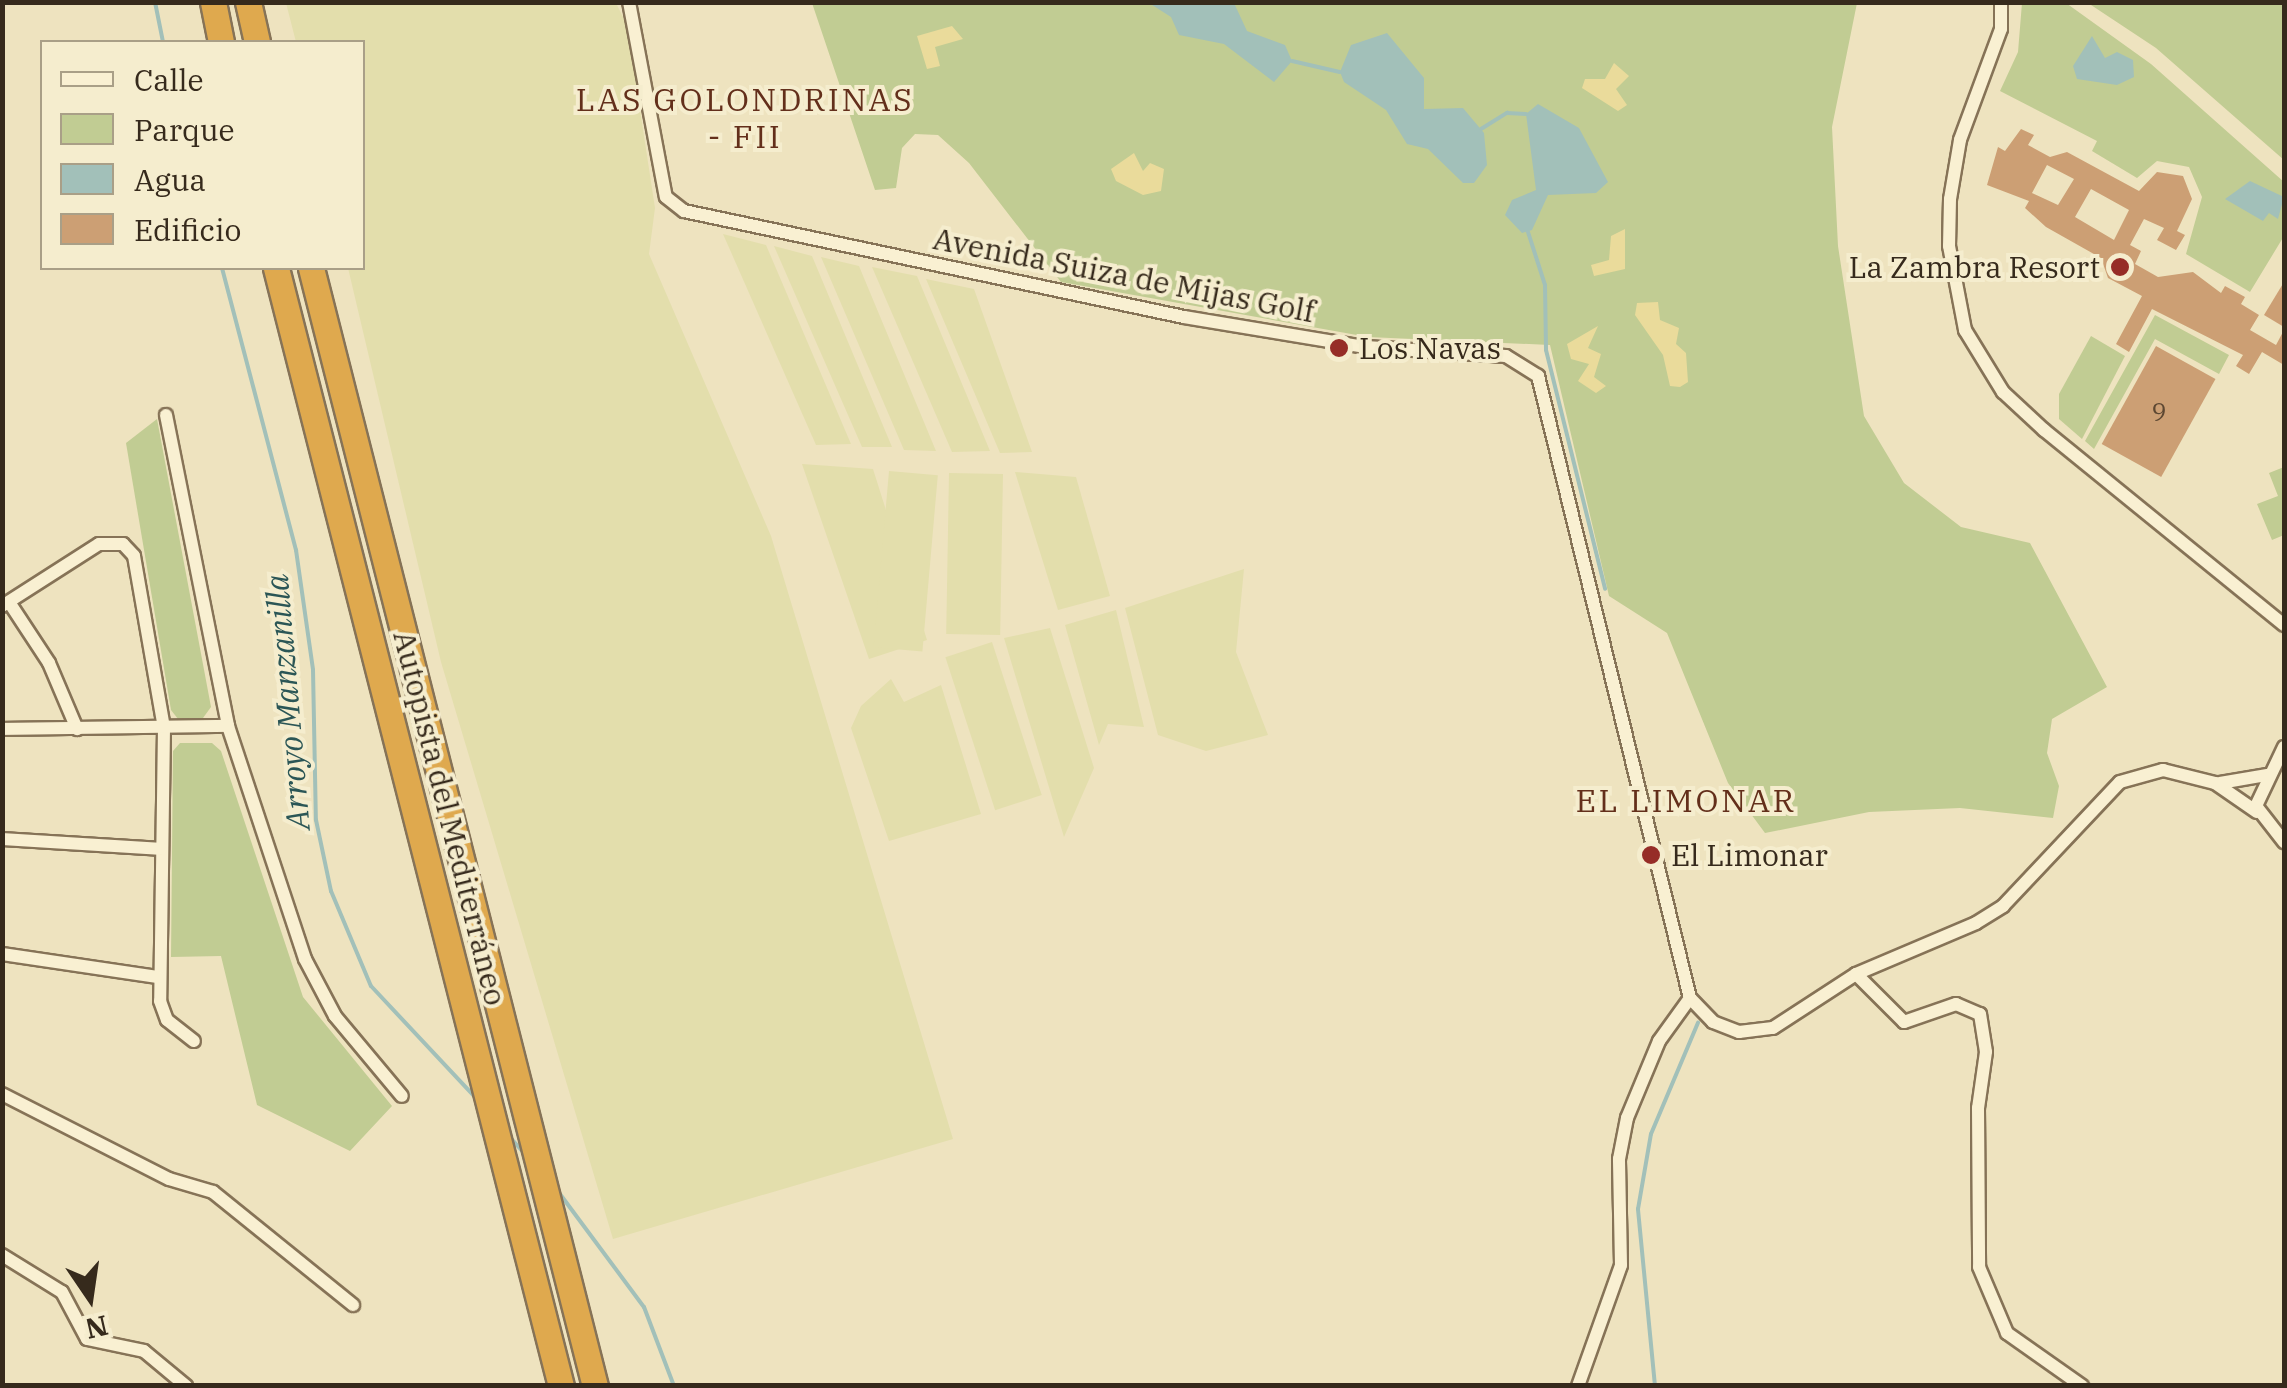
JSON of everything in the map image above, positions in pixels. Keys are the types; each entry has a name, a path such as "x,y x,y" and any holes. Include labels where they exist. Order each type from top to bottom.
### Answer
{"highway":[{"path":"213,2 221,40"},
{"path":"248,2 257,40"},
{"name":"Autopista del Mediterráneo","path":"277,270 561,1386"},
{"name":"Autopista del Mediterráneo","path":"312,270 595,1386"}],"street":[{"name":"Avenida Suiza de Mijas Golf","path":"630,2 666,198 684,212 1184,317 1366,347 1506,356 1538,376 1690,998 1699,1011 1728,1030 1772,1028 1856,974"},
{"path":"2001,2 2001,29 1960,140 1950,198 1949,246 1965,330 2004,392 2044,430 2284,625"},
{"path":"166,414 228,726 317,986 402,1096"},
{"path":"77,728 49,663 6,604 69,559 99,544 123,544 134,556 164,728 158,977 166,1020 194,1041"},
{"path":"2,729 228,726"},
{"path":"2257,812 2267,774 2284,747"},
{"path":"2082,1386 2008,1333 1979,1267 1978,1108 1986,1052 1980,1014 1956,1004 1904,1022 1856,974 2003,906 2120,782 2163,770 2216,783 2257,812 2284,842"},
{"path":"2216,783 2267,774"},
{"path":"2,840 161,848"},
{"path":"2,954 158,977"},
{"path":"1578,1386 1621,1265 1619,1159 1627,1118 1660,1041 1690,998"},
{"path":"2,1094 169,1180 214,1192 353,1305"},
{"path":"2,1255 62,1292 88,1339 144,1351 186,1386"}],"shaded area":[{"path":"286,3 616,3 627,25 655,208 649,254 771,536 953,1139 613,1239 441,662 348,270 365,270 365,40 295,40"},
{"path":"723,234 766,245 851,444 816,445"},
{"path":"774,246 812,256 892,447 862,447"},
{"path":"821,257 859,266 936,451 904,450"},
{"path":"872,267 917,276 990,451 952,452"},
{"path":"926,279 974,289 1032,452 1000,453"},
{"path":"802,464 873,469 927,640 869,659"},
{"path":"889,471 938,475 922,652 874,647"},
{"path":"1015,472 1076,477 1110,596 1058,610"},
{"path":"949,473 1003,474 1000,635 946,634"},
{"path":"1244,569 1236,652 1268,735 1206,751 1158,735 1125,608"},
{"path":"1116,610 1144,727 1108,724 1099,745 1065,625"},
{"path":"1050,628 1094,768 1064,837 1004,638"},
{"path":"992,642 1042,795 995,810 945,657"},
{"path":"891,679 904,702 941,685 981,814 889,841 851,728 861,706"}],"green space":[{"path":"812,3 1857,3 1832,127 1838,246 1864,416 1904,483 1961,527 2030,543 2107,687 2052,719 2047,753 2059,786 2053,818 1960,808 1869,812 1765,833 1728,783 1667,633 1609,596 1550,345 1368,337 1061,282 969,163 938,135 915,134 902,148 896,188 875,190"},
{"path":"2022,3 2066,3 2151,64 2284,182 2284,236 2250,292 2186,254 2202,197 2189,167 2157,161 2137,178 2092,151 2097,141 2000,91 2018,52"},
{"path":"2088,3 2284,3 2284,160 2156,48"},
{"path":"2155,315 2229,355 2219,374 2155,339 2094,449 2085,441"},
{"path":"2091,336 2125,356 2082,439 2059,419 2059,394"},
{"path":"157,419 211,707 203,718 178,719 171,710 126,443"},
{"path":"2284,467 2284,535 2272,540 2257,504 2278,496 2269,473"},
{"path":"180,743 212,743 221,751 303,997 392,1106 350,1151 257,1105 221,956 171,957 173,751"}],"sand":[{"path":"952,26 963,39 935,47 940,66 927,69 917,36"},
{"path":"1614,63 1629,76 1616,89 1627,105 1618,111 1582,88 1585,79 1605,79"},
{"path":"1134,153 1143,171 1150,163 1164,169 1161,191 1143,195 1116,181 1111,169"},
{"path":"1625,229 1625,269 1594,276 1591,265 1609,260 1611,236"},
{"path":"1658,302 1660,320 1679,328 1676,344 1686,353 1688,382 1680,387 1670,386 1663,355 1635,315 1637,303"},
{"path":"1598,326 1588,348 1601,354 1594,377 1606,386 1596,393 1578,381 1589,364 1571,359 1567,344"}],"water":[{"path":"1149,3 1234,3 1247,31 1285,45 1292,61 1274,82 1224,44 1179,35 1171,17"},
{"path":"1387,33 1424,78 1424,109 1463,108 1484,133 1487,165 1474,183 1463,183 1428,149 1407,144 1386,110 1344,82 1340,72 1351,45"},
{"path":"2092,36 2105,58 2117,52 2133,60 2134,77 2117,85 2077,79 2073,66"},
{"path":"1538,104 1579,128 1608,182 1596,193 1548,195 1532,230 1522,233 1505,215 1512,200 1536,190 1526,114"},
{"path":"2250,181 2284,197 2278,219 2269,213 2263,221 2225,199"}],"building":[{"name":"La Zambra Resort","path":"2021,129 2034,135 2028,145 2050,157 2067,152 2139,191 2157,172 2183,176 2192,199 2177,231 2185,235 2176,250 2157,240 2164,228 2144,219 2130,245 2141,251 2135,264 2158,277 2193,272 2221,293 2225,286 2245,297 2241,304 2259,315 2250,330 2276,345 2284,330 2284,365 2262,352 2249,374 2236,366 2243,355 2152,309 2129,352 2116,344 2142,296 2108,278 2101,258 2046,227 2025,208 2029,201 1987,185 1998,147 2005,151","holes":["2047,165 2074,179 2058,205 2032,193","2091,189 2129,210 2114,240 2075,217"]},
{"path":"2284,282 2284,327 2264,315"},
{"name":"La Zambra Resort","path":"2156,346 2215,379 2161,477 2102,444"}],"waterway":[{"name":"Arroyo Manzanilla","path":"155,2 163,40"},
{"path":"1292,61 1340,72"},
{"path":"1481,129 1507,113 1526,114"},
{"path":"1528,232 1545,285 1546,350 1605,589"},
{"name":"Arroyo Manzanilla","path":"223,270 296,550 313,670 316,820 331,891 371,986 475,1097"},
{"path":"1655,1386 1638,1209 1651,1134 1698,1023"},
{"name":"Arroyo Manzanilla","path":"507,1134 524,1153"},
{"name":"Arroyo Manzanilla","path":"557,1190 644,1307 674,1386"}],"place":[{"name":"La Zambra Resort","path":"2120,267"},
{"name":"Los Navas","path":"1339,348"},
{"name":"El Limonar","path":"1651,855"}],"district":[{"name":"LAS GOLONDRINAS - FII","path":"745,118"},
{"name":"EL LIMONAR","path":"1686,800"}]}
